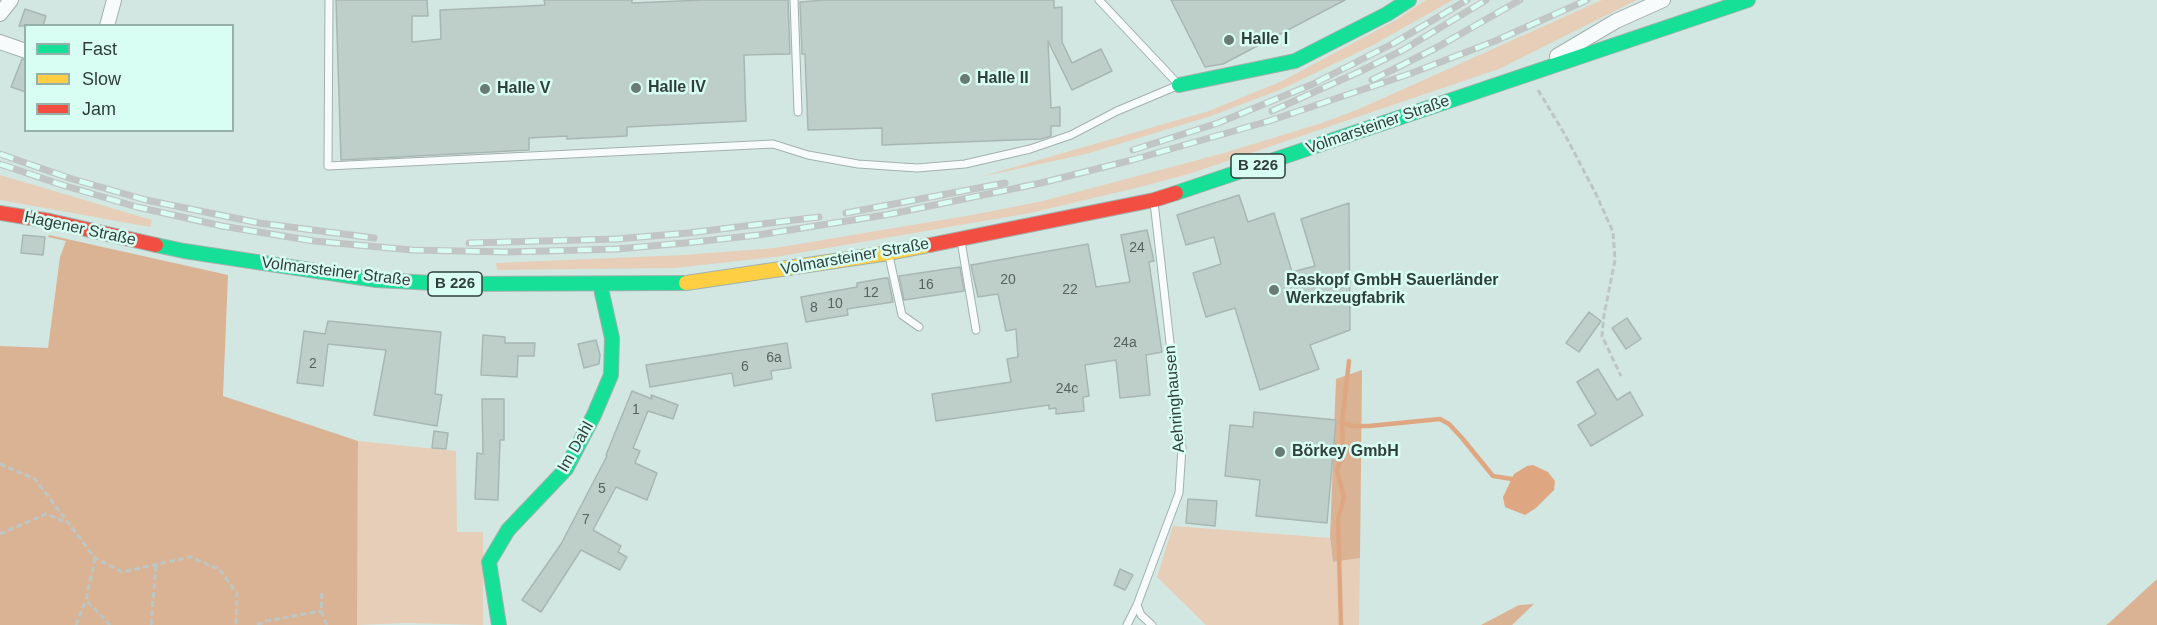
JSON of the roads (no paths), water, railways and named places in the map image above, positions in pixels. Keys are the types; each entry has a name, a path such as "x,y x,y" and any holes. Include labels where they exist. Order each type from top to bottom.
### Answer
{"main road":[{"path":"1179,85 1295,61 1387,14 1409,0"},
{"name":"Volmarsteiner Straße","path":"160,246 376,280 453,284 686,283 889,253 1154,200 1361,132 1529,72 1749,0"},
{"name":"Hagener Straße","path":"0,213 50,221 160,246"},
{"name":"Im Dahl","path":"499,625 489,562 508,530 566,469 594,415 611,375 612,338 600,284"}],"street":[{"path":"0,15 11,0"},
{"path":"108,24 114,0"},
{"name":"Volmarsteiner Straße","path":"1529,72 1616,21 1663,0"},
{"path":"0,42 24,50"}],"lane":[{"path":"329,0 328,166 773,144 808,155 858,164 918,168 965,164 1030,149 1071,135 1118,111 1179,85 1099,0"},
{"path":"794,0 798,112"},
{"name":"Aehringhausen","path":"1127,625 1137,605 1179,493 1182,448 1154,200"},
{"path":"961,238 976,330"},
{"path":"889,253 902,315 919,327"},
{"path":"1137,605 1141,615 1152,625"}],"waterway":[{"path":"1341,625 1338,519 1344,498 1337,470 1343,453 1342,423 1349,361"},
{"path":"1342,423 1352,426 1369,426 1440,419 1449,424 1493,476 1512,479"}],"railway":[{"path":"1133,150 1218,123 1313,84 1394,43 1467,0"},
{"path":"1272,111 1403,50 1486,0"},
{"path":"1372,80 1436,48 1520,0"},
{"path":"0,164 137,207 222,226 314,241 412,250 508,252 617,249 685,243 758,235 891,214 1041,183 1132,160 1269,121 1412,73 1495,41 1587,0"},
{"path":"0,154 69,178 146,200 259,223 374,238"},
{"path":"846,213 1005,183"},
{"path":"469,243 616,239 819,217"}],"place":[{"name":"Halle I","path":"1229,40"},
{"name":"Halle II","path":"965,79"},
{"name":"Halle IV","path":"636,88"},
{"name":"Halle V","path":"485,89"},
{"name":"Raskopf GmbH Sauerländer Werkzeugfabrik","path":"1274,290"},
{"name":"Börkey GmbH","path":"1280,452"}]}
